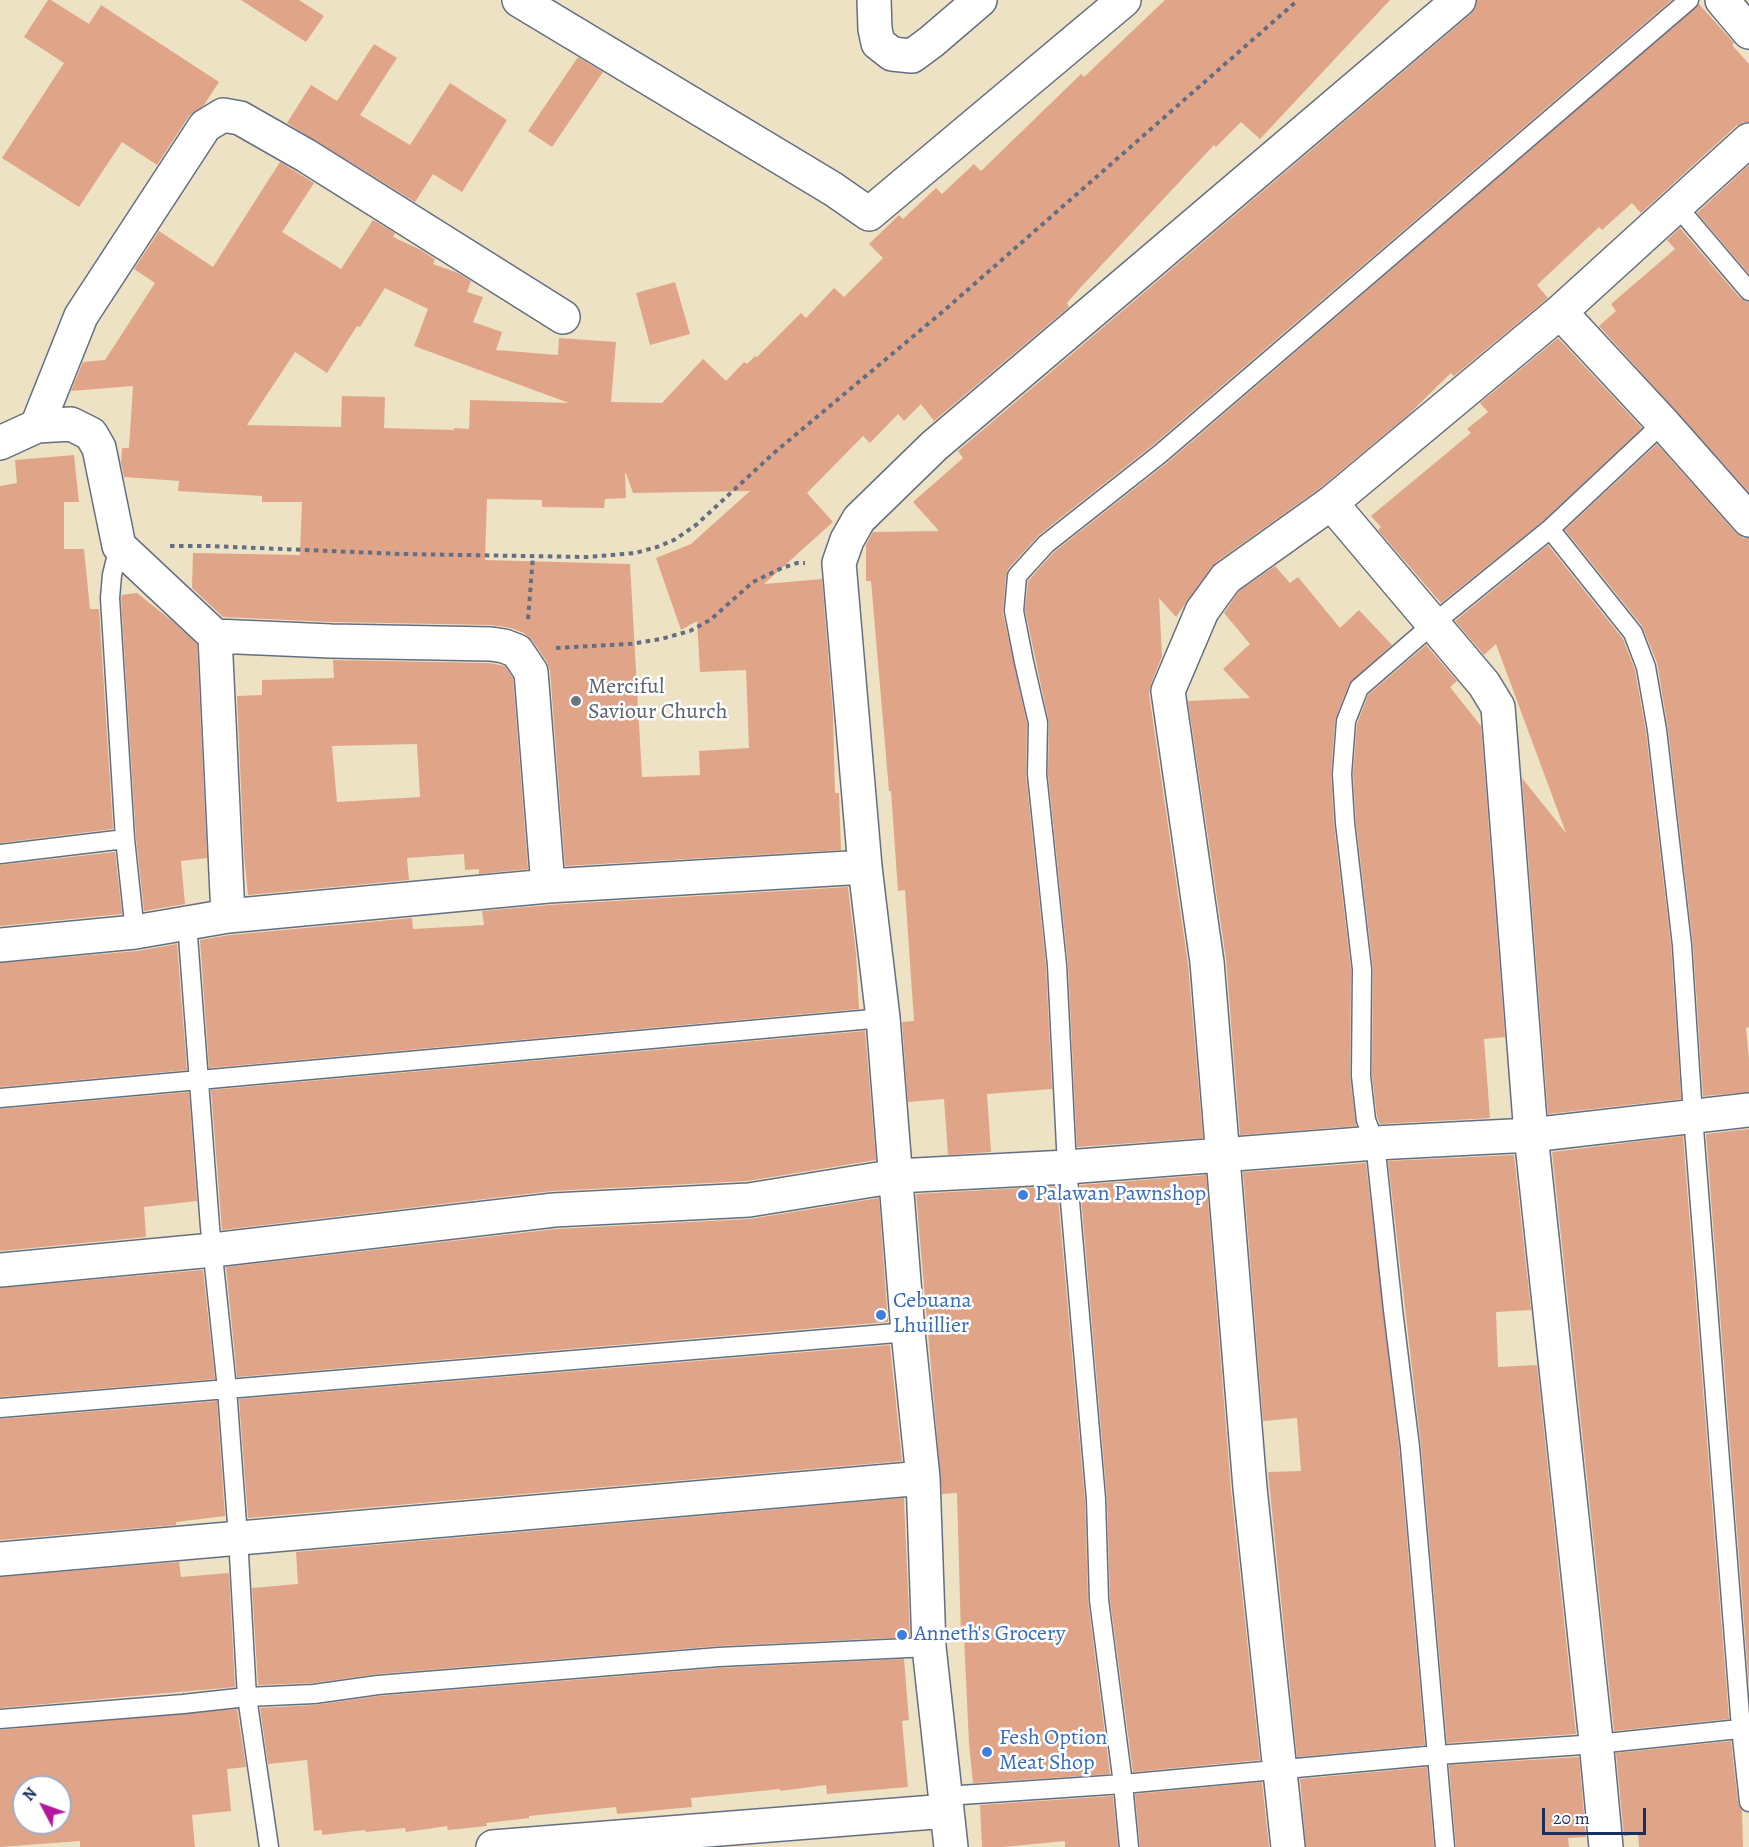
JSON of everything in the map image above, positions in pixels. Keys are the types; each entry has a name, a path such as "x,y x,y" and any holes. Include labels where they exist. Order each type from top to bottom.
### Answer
{"street":[{"path":"519,0 833,189 869,214 1124,0"},
{"path":"873,0 878,43 892,54 912,56 980,0"},
{"path":"951,1847 929,1647 923,1478 908,1332 883,1018 865,867 839,563 847,540 859,519 934,446 1459,0"},
{"path":"1722,0 1749,32"},
{"path":"36,426 81,316 206,126 223,115 240,118 305,154 563,317"},
{"path":"1288,1847 1250,1488 1207,962 1168,691 1202,611 1226,578 1331,503 1560,312 1749,140"},
{"path":"1560,312 1749,520"},
{"path":"0,443 36,426 71,424 91,434 99,448 118,546 215,636 491,644 517,651 531,672 548,886"},
{"path":"1331,503 1484,684 1498,707 1531,1135 1597,1744 1606,1847"},
{"path":"215,636 228,915"},
{"path":"0,945 135,932 228,915 548,886 865,867"},
{"path":"0,1270 213,1250 554,1210 749,1200 897,1176 1067,1167 1375,1143 1531,1135 1749,1110"},
{"path":"0,1559 923,1478"},
{"path":"492,1847 947,1804"}],"lane":[{"path":"1129,1847 1099,1600 1096,1499 1067,1167 1057,965 1037,774 1038,723 1014,611 1017,576 1046,544 1169,447 1689,0"},
{"path":"1676,206 1749,291"},
{"path":"1445,1847 1410,1447 1375,1143 1366,1120 1361,1076 1362,969 1345,823 1342,774 1346,722 1359,688 1433,624 1550,530 1663,423"},
{"path":"1550,530 1633,633 1646,667 1657,730 1682,945 1693,1116 1745,1728 1749,1802"},
{"path":"118,546 110,598 125,839 135,932"},
{"path":"0,854 125,839"},
{"path":"187,923 213,1250 227,1389 247,1697 269,1847"},
{"path":"0,1098 200,1078 883,1018"},
{"path":"0,1408 908,1332"},
{"path":"0,1719 247,1697 314,1694 378,1685 719,1657 929,1647"},
{"path":"947,1804 1123,1784 1437,1755 1597,1744 1745,1728"}],"path":[{"path":"118,546 210,546 402,554 587,557 635,553 657,548 696,525 775,452 947,308 1298,0"},
{"path":"533,556 529,615 525,634 517,651 630,644 661,639 690,631 710,620 745,588 768,574 797,563 839,563"}],"building":[{"path":"48,0 89,24 101,5 219,82 204,105 189,116 157,165 122,142 79,207 2,158 64,63 24,37"},
{"path":"241,0 299,0 324,16 306,42"},
{"path":"1165,0 1390,0 1260,139 1241,122 1216,147 1214,145 1081,287 1067,303 1069,307 934,421 921,404 904,421 898,414 870,443 863,436 807,493 833,522 764,584 822,579 833,714 835,793 839,793 841,850 565,866 550,671 547,662 532,640 524,633 511,628 492,625 223,617 192,588 193,553 300,555 302,502 262,502 262,496 178,491 179,481 124,477 121,463 122,448 129,448 133,386 71,391 83,362 105,360 155,283 134,269 159,231 213,267 280,162 314,183 282,232 341,269 373,220 395,233 393,237 435,259 433,264 458,273 471,281 467,292 483,297 473,322 502,332 496,350 558,355 559,338 616,342 611,402 662,403 703,359 726,381 744,362 747,364 755,356 757,357 801,313 806,318 834,288 844,297 883,258 869,244 899,215 903,219 936,188 942,194 974,164 981,171 1081,74 1084,77","holes":["385,288 428,309 414,346 569,403 470,400 469,429 384,428 385,397 342,396 341,427 247,425 295,352 327,373","625,473 633,493 750,491 691,544 656,558 681,630 697,621 700,672 746,670 749,748 699,751 700,775 642,777 630,564 485,560 487,499 542,500 542,507 604,508 605,499 626,498"]},
{"path":"1477,0 1672,0 1153,445 1039,535 1008,569 1003,613 1027,724 1026,775 1046,966 1052,1089 987,1094 991,1152 948,1155 944,1099 908,1102 902,1022 914,1021 905,890 898,891 871,581 866,581 866,545 873,532 939,531 913,502 963,458 958,451 1471,14 1476,7"},
{"path":"1699,4 1734,43 1732,45 1749,64 1749,122 1736,126 1641,213 1632,203 1602,230 1599,227 1537,285 1548,298 1454,376 1451,373 1407,416 1320,488 1215,563 1176,617 1159,598 1162,656 1149,694 1188,964 1203,1138 1077,1147 1068,964 1048,774 1049,723 1025,610 1028,581 1054,552 1167,463"},
{"path":"374,44 397,58 360,115 410,145 450,83 507,120 462,192 433,174 415,202 287,123 311,85 337,101"},
{"path":"578,57 603,72 552,147 528,131"},
{"path":"1749,165 1749,274 1697,213"},
{"path":"1680,228 1740,298 1749,302 1749,492 1599,326 1616,311 1611,304 1675,249 1667,240"},
{"path":"675,282 690,334 650,345 636,293"},
{"path":"1558,338 1642,428 1543,521 1441,603 1378,530 1381,527 1371,516 1471,433 1467,429 1488,412 1480,403"},
{"path":"1657,444 1735,532 1743,538 1749,538 1749,1027 1746,1028 1749,1092 1703,1096 1693,944 1668,729 1657,663 1642,626 1565,530"},
{"path":"74,455 79,502 64,502 64,549 84,549 90,609 99,609 113,829 0,843 0,486 17,483 15,460"},
{"path":"1548,545 1623,639 1635,670 1646,732 1671,946 1681,1099 1548,1114 1522,778 1566,833 1496,644 1484,655 1455,621"},
{"path":"1275,566 1290,583 1298,577 1340,628 1359,610 1392,645 1349,684 1335,720 1331,773 1334,824 1351,970 1350,1076 1356,1126 1240,1135 1226,959 1188,701 1250,698 1223,669 1250,644 1224,613 1239,591"},
{"path":"137,593 197,644 207,858 181,861 185,904 144,911 136,838 121,598 122,595"},
{"path":"1426,645 1457,681 1450,687 1481,726 1505,1037 1484,1039 1490,1118 1380,1124 1377,1117 1372,1075 1373,968 1356,822 1353,774 1357,724 1368,695"},
{"path":"333,660 489,663 505,666 513,678 528,869 479,874 479,869 465,870 464,854 407,858 409,880 248,895 237,696 262,695 262,680 334,678","holes":["417,744 420,797 337,802 332,746"]},
{"path":"115,852 122,914 0,926 0,865"},
{"path":"848,887 856,953 859,1009 209,1068 200,940 230,935 412,918 413,929 484,925 482,911"},
{"path":"177,944 187,1070 0,1087 0,963 137,951"},
{"path":"865,1031 876,1160 747,1181 552,1191 222,1230 211,1090"},
{"path":"189,1092 197,1201 144,1207 146,1237 0,1251 0,1109"},
{"path":"1749,1129 1749,1686 1706,1134"},
{"path":"1683,1136 1729,1719 1614,1731 1552,1152"},
{"path":"1514,1155 1531,1310 1496,1312 1498,1367 1537,1365 1576,1734 1447,1743 1421,1446 1388,1161"},
{"path":"1366,1163 1399,1448 1425,1745 1297,1757 1268,1472 1301,1471 1297,1418 1263,1421 1243,1172"},
{"path":"1206,1175 1231,1490 1260,1760 1133,1772 1110,1599 1107,1498 1080,1185"},
{"path":"1057,1186 1085,1500 1088,1601 1110,1774 973,1783 964,1637 961,1637 957,1493 942,1494 916,1194"},
{"path":"879,1198 888,1322 237,1377 226,1267 556,1229 750,1219"},
{"path":"203,1270 215,1379 0,1397 0,1288"},
{"path":"890,1345 902,1461 248,1518 239,1399"},
{"path":"217,1401 225,1516 176,1522 176,1525 0,1540 0,1419"},
{"path":"904,1498 910,1637 718,1646 377,1674 313,1683 258,1685 252,1588 298,1584 296,1552"},
{"path":"179,1562 181,1577 229,1573 235,1687 0,1708 0,1577"},
{"path":"904,1659 909,1720 902,1721 908,1787 827,1794 826,1785 780,1791 780,1789 691,1798 692,1807 617,1814 616,1807 529,1816 529,1818 486,1823 487,1826 448,1830 447,1826 406,1832 405,1828 322,1835 322,1830 314,1831 307,1760 268,1764 260,1708 720,1668"},
{"path":"237,1709 246,1767 227,1769 231,1811 192,1815 195,1847 80,1847 80,1841 0,1847 0,1730"},
{"path":"1731,1741 1738,1803 1742,1810 1743,1847 1639,1847 1638,1834 1624,1836 1616,1753"},
{"path":"1579,1757 1586,1837 1568,1838 1569,1847 1456,1847 1449,1765"},
{"path":"1427,1767 1434,1847 1306,1847 1300,1779"},
{"path":"1262,1782 1269,1847 1140,1847 1135,1794"},
{"path":"1113,1796 1118,1847 1065,1847 1065,1841 982,1847 980,1805"}],"place":[{"name":"Merciful Saviour Church","path":"576,701"},
{"name":"Palawan Pawnshop","path":"1023,1195"},
{"name":"Cebuana Lhuillier","path":"881,1315"},
{"name":"Anneth's Grocery","path":"902,1635"},
{"name":"Fesh Option Meat Shop","path":"987,1752"}]}
